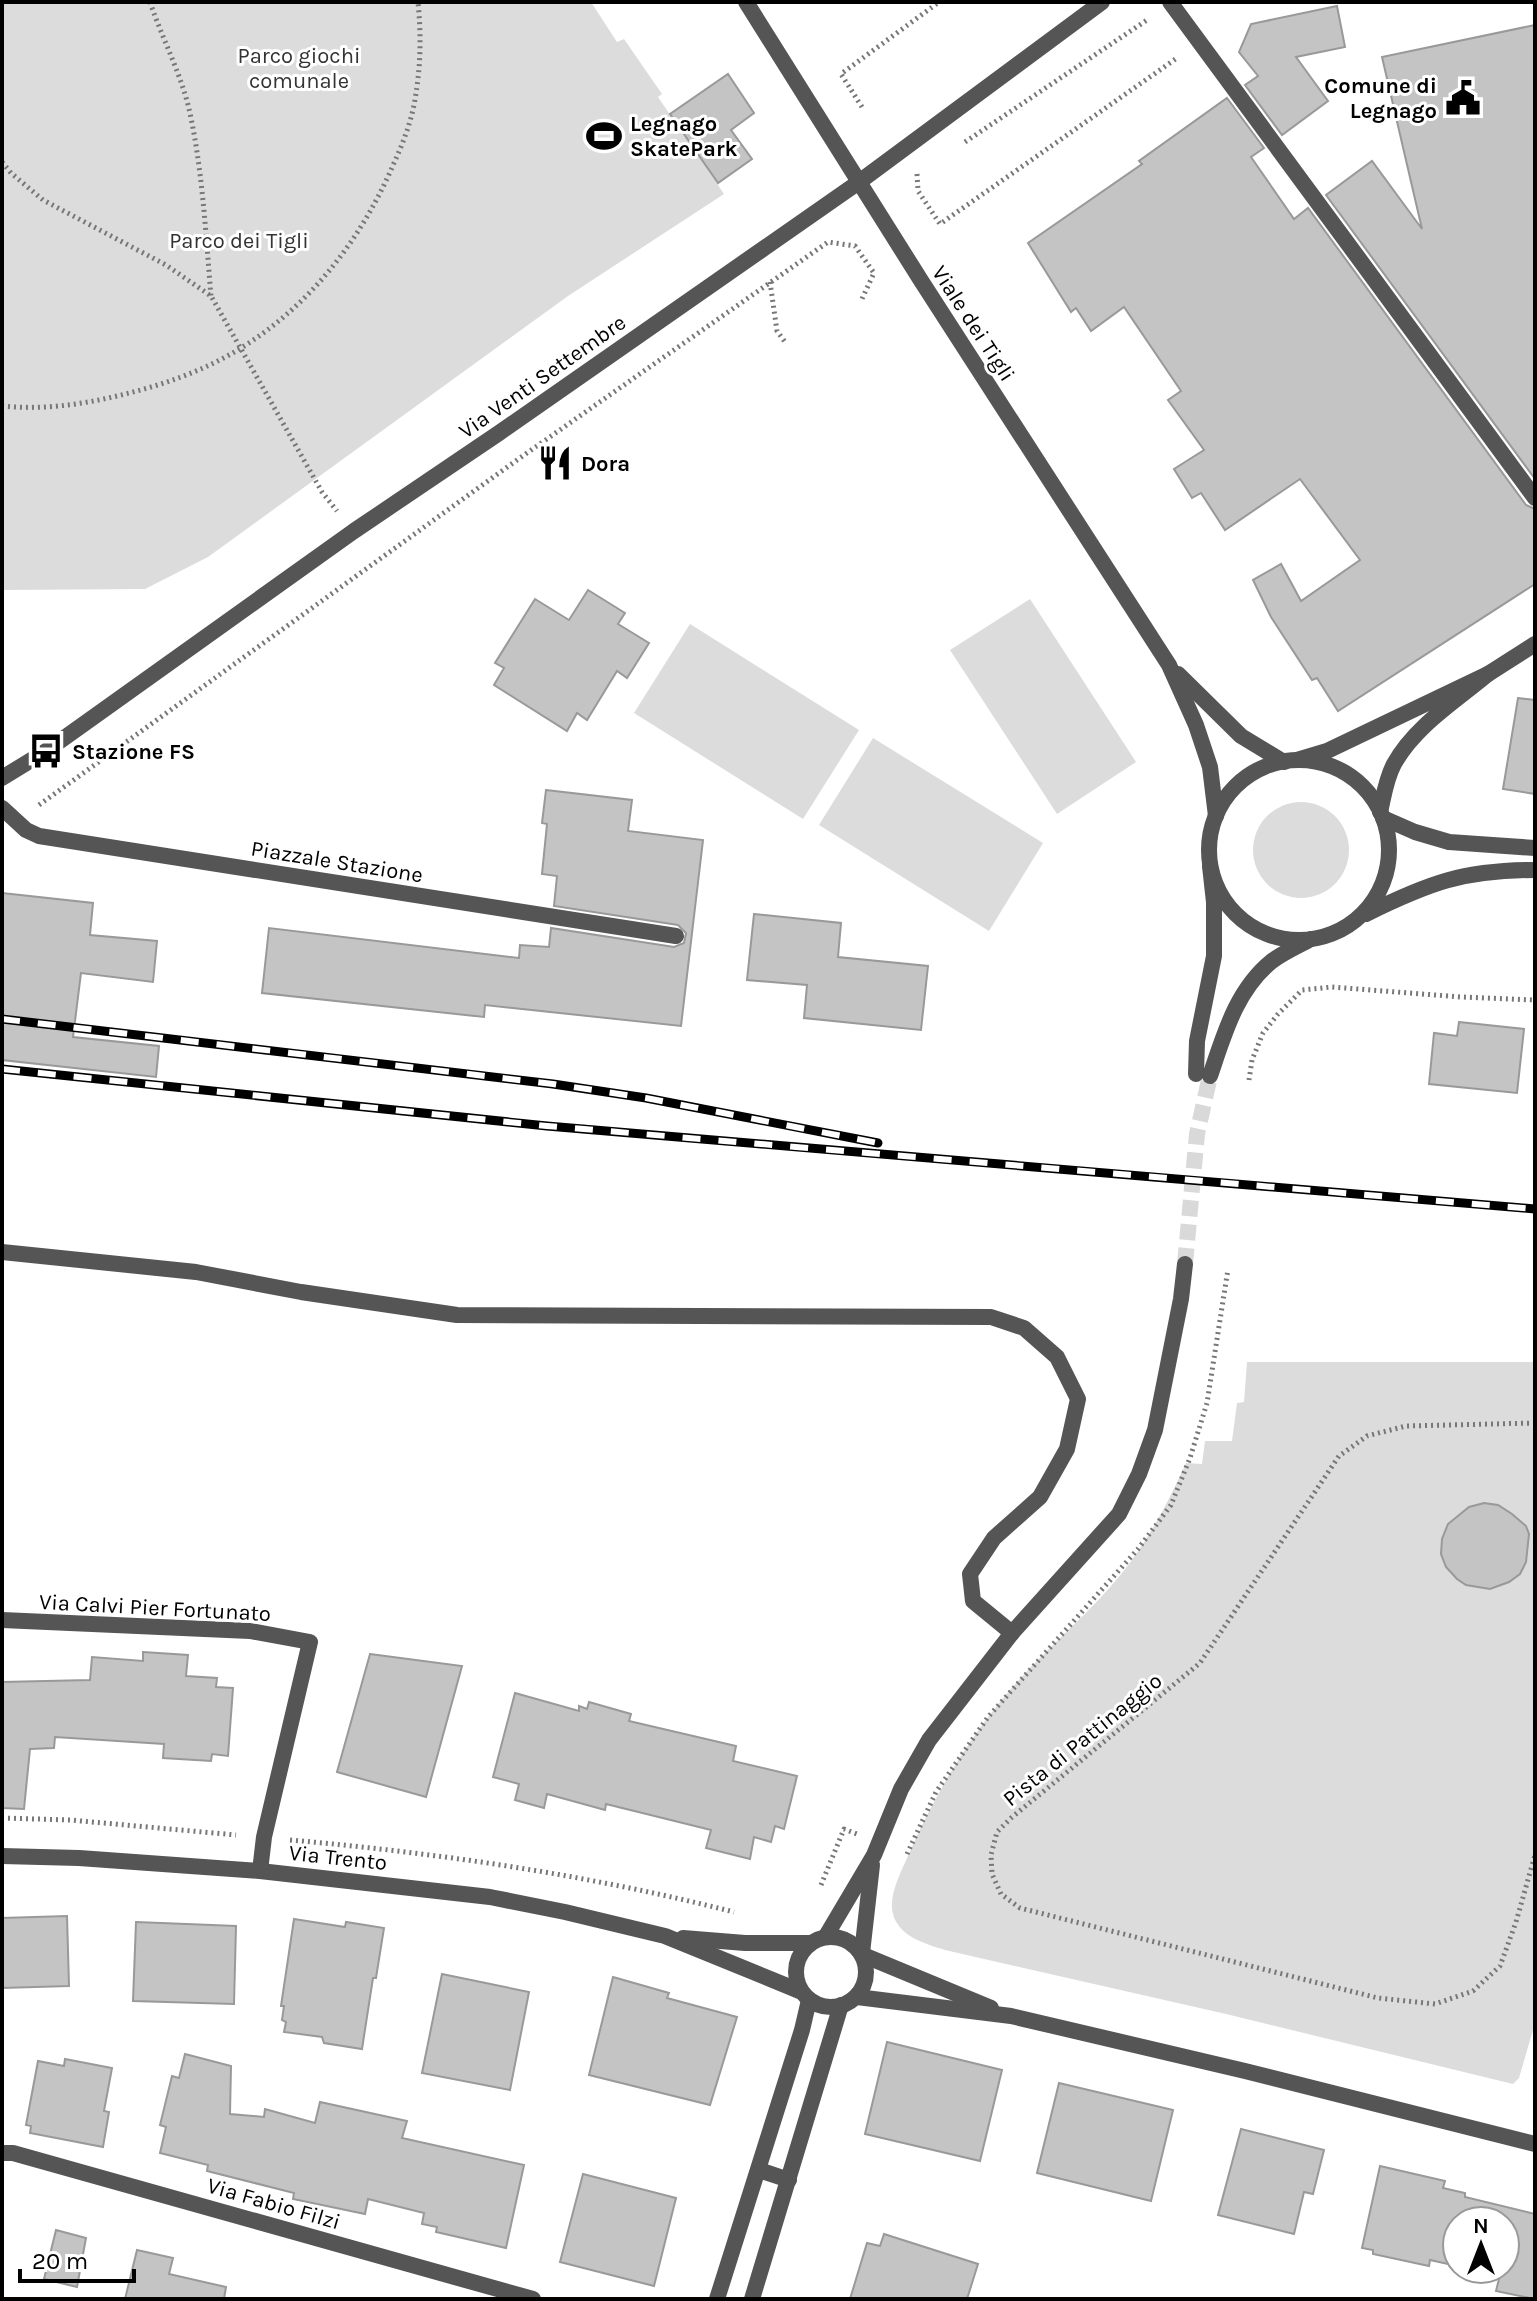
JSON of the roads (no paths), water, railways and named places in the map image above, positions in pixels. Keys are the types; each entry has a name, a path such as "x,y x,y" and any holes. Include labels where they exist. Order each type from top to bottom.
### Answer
{"street":[{"name":"Viale dei Tigli","path":"746,2 1169,665 1196,725 1210,767 1216,816"},
{"name":"Via Venti Settembre","path":"2,778 59,742 354,531 859,182 1102,2"},
{"path":"1170,2 1535,498"},
{"path":"1290,761 1327,751 1488,674 1535,644"},
{"name":"Viale dei Tigli","path":"1169,665 1241,736 1290,761"},
{"path":"1361,916 1375,898 1387,869 1389,843 1382,815 1386,784 1395,764 1421,730 1488,674"},
{"name":"Viale dei Tigli","path":"1535,848 1449,842 1415,832 1382,815 1361,785 1348,775 1310,761 1290,761 1266,767 1231,791 1216,816 1209,847 1215,884 1237,916 1273,937 1296,940 1342,930 1361,916 1438,881 1488,871 1535,870"},
{"name":"Piazzale Stazione","path":"2,808 26,830 39,836 676,936"},
{"path":"1210,866 1216,932 1198,1032 1203,1075 1239,1000 1259,974 1272,961 1311,939"},
{"path":"2,1252 196,1272 301,1292 457,1315 991,1317 1024,1328 1057,1357 1078,1399 1067,1449 1040,1497 994,1538 970,1574 973,1601 1012,1633"},
{"path":"826,1936 874,1855 901,1789 929,1740 1012,1633 1119,1514 1139,1474 1155,1430 1185,1264"},
{"name":"Via Calvi Pier Fortunato","path":"2,1620 250,1631 310,1642 264,1837 260,1871"},
{"path":"805,1996 830,2007 857,1997 863,1988 867,1966 862,1954 874,1855"},
{"name":"Via Trento","path":"2,1856 79,1858 260,1871 490,1897 665,1936 745,1943 810,1943"},
{"name":"Via Trento","path":"665,1936 805,1996"},
{"path":"717,2299 802,2030 805,1996 796,1979 796,1966 801,1953 810,1943 826,1936 836,1936 846,1940 862,1954 1011,2016"},
{"path":"857,1997 1011,2016 1535,2144"},
{"path":"752,2299 841,2005"},
{"name":"Via Fabio Filzi","path":"2,2153 13,2153 533,2299"},
{"path":"759,2170 789,2180"}],"tunnel":[{"path":"1185,1264 1197,1134 1210,1076"}],"railway":[{"path":"2,1019 553,1084 646,1098 878,1143"},
{"path":"2,1069 547,1126 1535,1209"}],"place":[{"name":"Comune di Legnago","path":"1463,98"},
{"name":"Legnago SkatePark","path":"604,136"},
{"name":"Dora","path":"555,463"},
{"name":"Stazione FS","path":"46,751"}],"park label":[{"name":"Parco giochi comunale","path":"299,68"},
{"name":"Parco dei Tigli","path":"239,240"}]}
